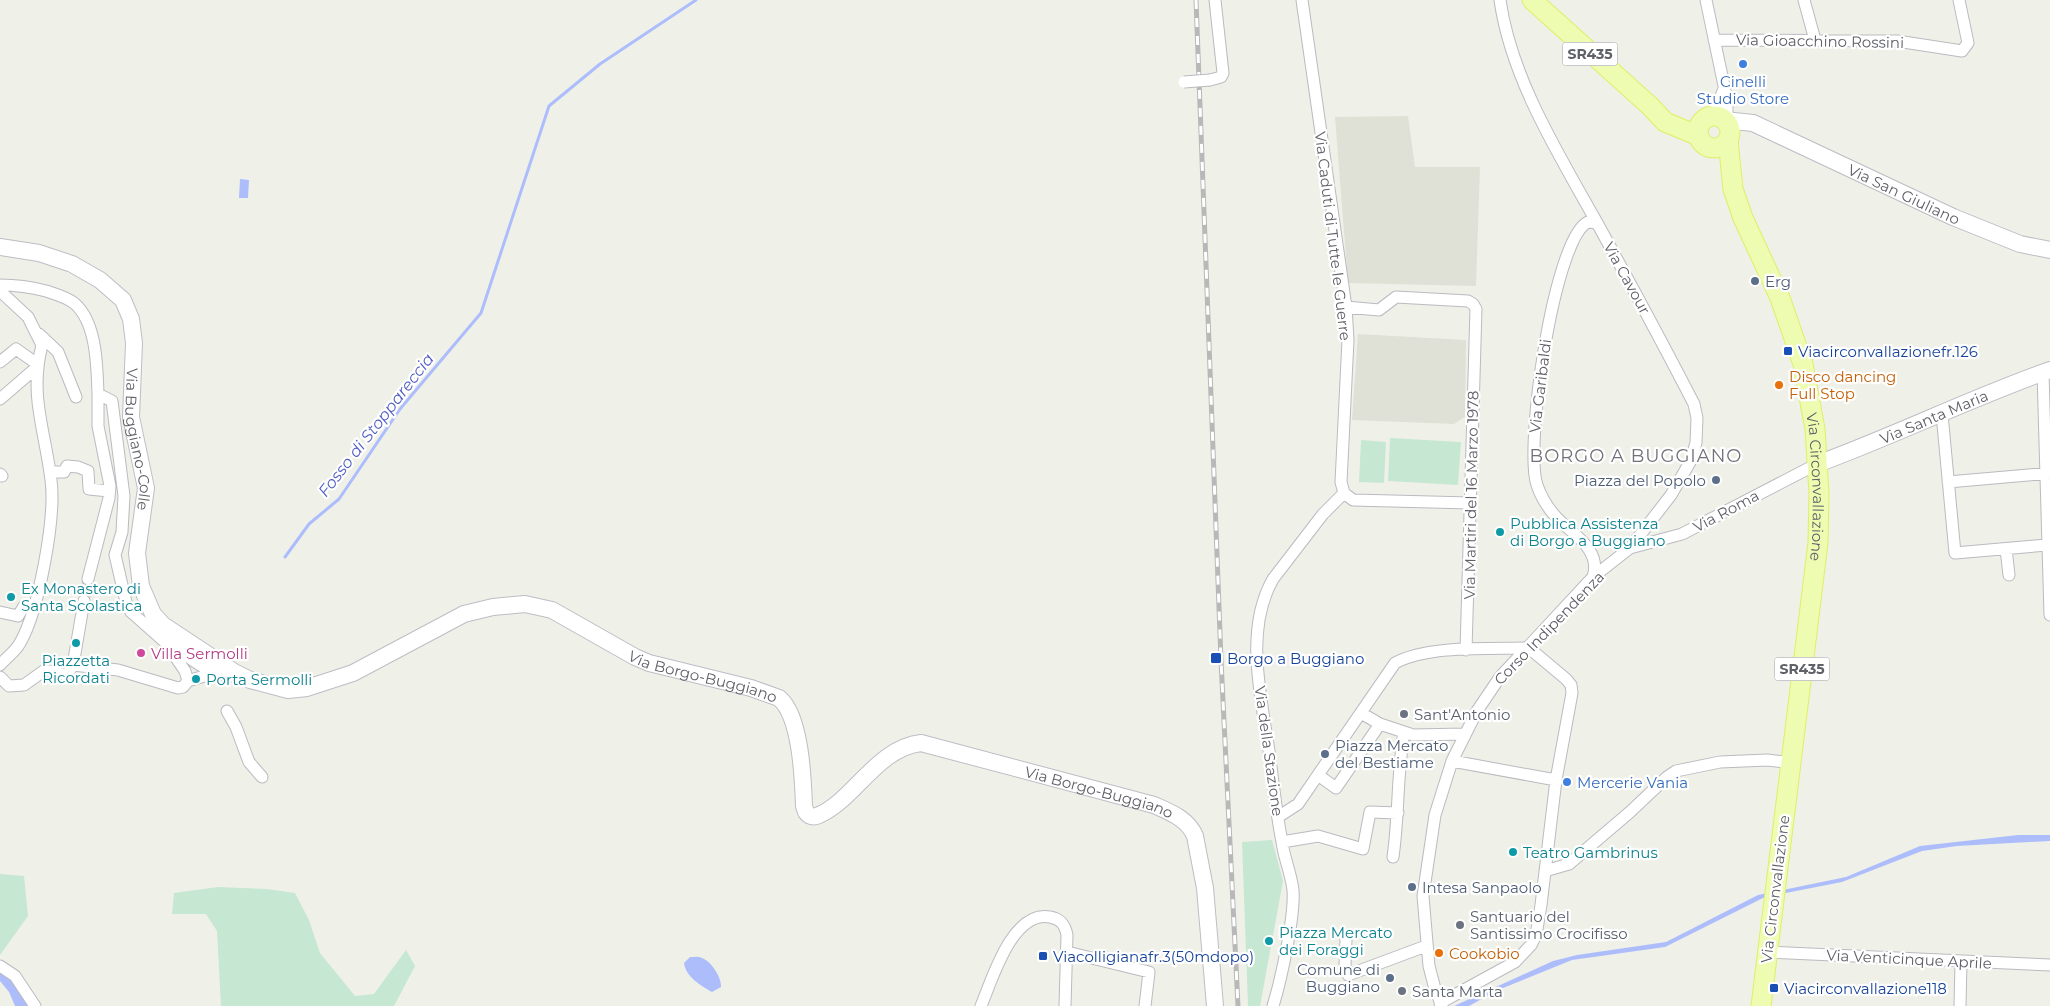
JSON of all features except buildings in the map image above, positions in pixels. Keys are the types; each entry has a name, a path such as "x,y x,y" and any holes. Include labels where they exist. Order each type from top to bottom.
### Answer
{"main road":[{"name":"SR435","path":"1532,0 1560,28 1650,106 1664,122 1715,131"},
{"name":"Via Circonvallazione","path":"1715,131 1742,218 1764,261 1800,353 1812,410 1818,464 1818,543 1761,1006"}],"street":[{"path":"1184,82 1222,77 1215,0"},
{"name":"Via Caduti di Tutte le Guerre","path":"1302,0 1346,307 1348,340 1341,482 1344,493"},
{"name":"Via Cavour","path":"1500,0 1507,37 1515,62 1558,153 1694,404 1697,418 1696,443 1690,462 1671,495 1630,548"},
{"path":"1706,0 1727,106 1715,131"},
{"path":"1804,0 1815,40"},
{"name":"Via Gioacchino Rossini","path":"1714,40 1904,41 1962,51 1967,47 1967,38 1959,0"},
{"name":"Via San Giuliano","path":"1715,131 1762,128 1953,217 2020,244 2050,250"},
{"name":"Via Garibaldi","path":"1593,577 1596,566 1586,545 1550,509 1537,485 1532,459 1533,426 1540,366 1560,279 1578,229 1588,222 1597,223"},
{"name":"Via Buggiano-Colle","path":"0,246 39,253 72,264 115,291 127,310 134,343 131,417 146,488 137,564 141,586 149,607 164,633 234,672"},
{"path":"0,286 35,288 63,297 74,303 81,312 94,342 98,394 98,426 110,491 106,517 88,578"},
{"path":"0,291 28,317 38,333 42,345 37,364 39,419 50,472 52,507 38,598 22,641 15,651 0,665"},
{"name":"Via Martiri del 16 Marzo 1978","path":"1346,307 1379,310 1396,297 1468,301 1476,309 1473,339 1466,650"},
{"path":"38,333 58,352 76,397"},
{"path":"0,362 16,349 37,364"},
{"path":"0,398 37,364"},
{"path":"2047,372 2047,545 2050,615"},
{"name":"Via Santa Maria","path":"1818,464 1942,414 1977,396 2047,372"},
{"path":"98,394 112,401 121,464 124,516 115,555 126,602 131,612 164,633 181,658 188,681"},
{"path":"1942,414 1955,553 2047,545"},
{"name":"Via Roma","path":"1630,548 1682,534 1818,464"},
{"path":"50,472 64,472 67,466 84,468 88,471 89,489 110,491"},
{"path":"1948,482 2048,473"},
{"path":"1344,493 1353,500 1470,503"},
{"name":"Via della Stazione","path":"1273,1006 1293,894 1279,823 1258,662 1260,616 1267,590 1273,579 1323,514 1344,493"},
{"name":"Corso Indipendenza","path":"1441,1004 1433,984 1426,946 1423,896 1426,866 1437,809 1452,761 1465,734 1500,677 1593,577 1630,548"},
{"path":"2006,548 2009,575"},
{"path":"0,677 9,686 17,687 45,670 66,675 75,666 84,601"},
{"name":"Via Borgo-Buggiano","path":"234,672 250,680 288,690 307,688 369,665 464,614 513,605 541,606 565,617 642,660 751,688 779,698 786,707 794,730 799,752 804,806 806,812 813,816 817,816 831,808 872,769 896,752 913,744 921,743 1154,805 1179,816 1193,830 1195,836 1205,888 1215,1006"},
{"path":"0,612 18,616 24,606"},
{"path":"1279,823 1298,804 1395,663 1416,654 1529,648 1566,679 1572,689 1556,780 1541,906 1531,945 1509,965 1441,1004"},
{"path":"181,658 214,673 230,676 234,672"},
{"path":"75,666 118,670 178,688 188,681 214,673"},
{"path":"227,711 236,727 249,762 262,778"},
{"path":"1360,713 1380,724 1413,735 1465,734"},
{"path":"1318,775 1336,788 1380,724"},
{"path":"1392,857 1398,813 1399,767 1404,732"},
{"path":"1544,871 1569,864 1676,771 1720,762 1753,760 1785,762"},
{"path":"1452,761 1556,780"},
{"path":"1282,842 1318,836 1363,849 1370,812 1398,813"},
{"path":"981,1006 1006,948 1016,932 1030,921 1045,916 1055,918 1065,925 1067,952 1065,1006"},
{"path":"1346,939 1345,965 1348,975 1426,946"},
{"path":"1067,952 1149,972 1145,1006"},
{"name":"Via Venticinque Aprile","path":"1768,952 2050,965"},
{"path":"1960,1006 1961,962"},
{"path":"0,966 15,976 35,1006"}],"shaded area":[{"path":"1408,116 1415,167 1480,167 1476,286 1348,283 1335,117"},
{"path":"1358,334 1466,340 1465,417 1454,424 1352,420"}],"green space":[{"path":"1390,438 1461,442 1458,485 1388,481"},
{"path":"1361,440 1386,442 1384,483 1359,482"},
{"path":"1272,840 1283,881 1260,1006 1248,1006 1242,842"},
{"path":"0,874 24,876 28,916 0,955"},
{"path":"218,887 267,889 295,893 309,920 320,953 355,996 374,994 406,950 415,966 394,1006 221,1006 217,931 206,914 172,914 174,893"}],"water":[{"path":"240,179 249,180 248,198 239,198"},
{"path":"2018,835 2050,835 2050,841 1957,846 1922,851 1842,882 1765,897 1665,947 1572,960 1498,990 1469,1006 1454,1006 1553,961 1577,955 1666,942 1758,895 1846,877 1920,846"},
{"path":"690,957 701,957 709,963 718,975 721,987 712,992 694,980 685,968 684,963"},
{"path":"0,971 16,985 28,1006 15,1006 9,992 0,981"}],"waterway":[{"name":"Fosso di Stoppareccia","path":"285,557 309,524 339,499 400,409 481,313 549,106 600,64 696,0"}],"tunnel":[{"path":"84,601 88,579"}],"railway":[{"path":"1196,0 1221,660 1238,1006"}],"place":[{"name":"Cinelli Studio Store","path":"1743,64"},
{"name":"Erg","path":"1755,281"},
{"name":"Viacirconvallazionefr.126","path":"1788,351"},
{"name":"Disco dancing Full Stop","path":"1779,385"},
{"name":"Piazza del Popolo","path":"1716,480"},
{"name":"Pubblica Assistenza di Borgo a Buggiano","path":"1500,532"},
{"name":"Ex Monastero di Santa Scolastica","path":"11,597"},
{"name":"Piazzetta Ricordati","path":"76,643"},
{"name":"Villa Sermolli","path":"141,653"},
{"name":"Borgo a Buggiano","path":"1216,658"},
{"name":"Porta Sermolli","path":"196,679"},
{"name":"Sant'Antonio","path":"1404,714"},
{"name":"Piazza Mercato del Bestiame","path":"1325,754"},
{"name":"Mercerie Vania","path":"1567,782"},
{"name":"Teatro Gambrinus","path":"1513,852"},
{"name":"Intesa Sanpaolo","path":"1412,887"},
{"name":"Santuario del Santissimo Crocifisso","path":"1460,925"},
{"name":"Piazza Mercato dei Foraggi","path":"1269,941"},
{"name":"Cookobio","path":"1439,953"},
{"name":"Viacolligianafr.3(50mdopo)","path":"1043,956"},
{"name":"Comune di Buggiano","path":"1390,978"},
{"name":"Viacirconvallazione118","path":"1774,988"},
{"name":"Santa Marta","path":"1402,991"}],"district":[{"name":"BORGO A BUGGIANO","path":"1636,456"}]}
